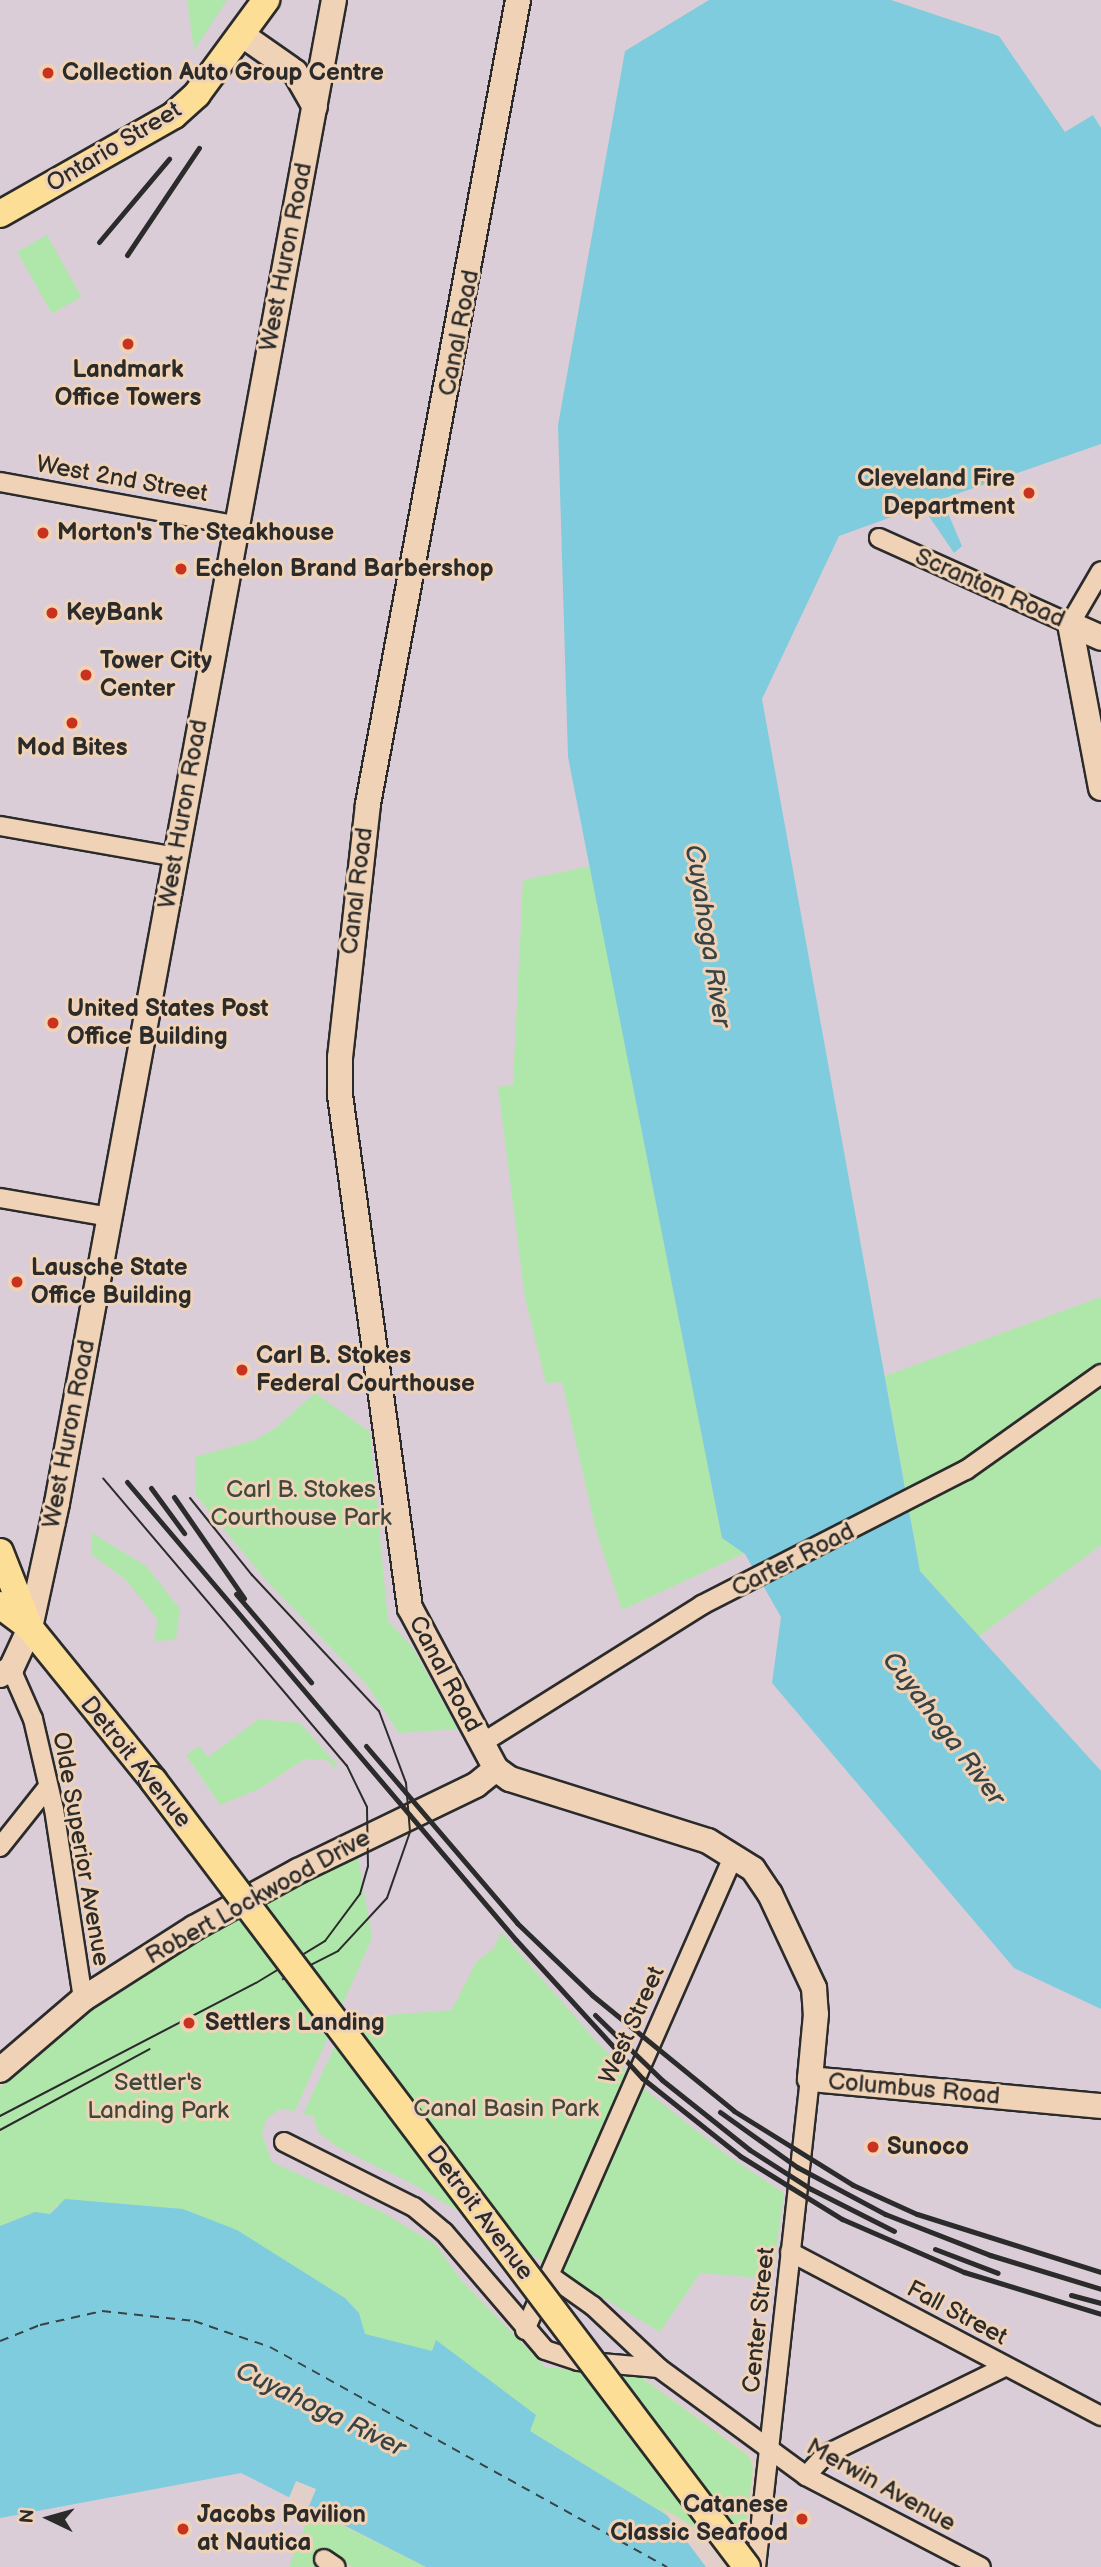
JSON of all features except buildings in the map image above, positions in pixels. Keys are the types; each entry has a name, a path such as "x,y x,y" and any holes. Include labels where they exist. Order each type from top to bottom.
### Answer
{"main road":[{"name":"Ontario Street","path":"0,214 174,115 197,93 266,0"},
{"path":"0,1552 30,1628"},
{"path":"0,1605 30,1628"},
{"name":"Detroit Avenue","path":"30,1628 153,1780 747,2567"}],"street":[{"name":"West Huron Road","path":"6,1672 30,1628 110,1217 235,525 334,0"},
{"name":"Canal Road","path":"496,1769 410,1608 340,1095 340,1056 368,804 518,0"},
{"path":"241,34 295,72 315,107"},
{"name":"West 2nd Street","path":"0,482 235,525"},
{"name":"Scranton Road","path":"879,538 1101,638"},
{"path":"1101,571 1070,624 1101,788"},
{"path":"0,826 176,857"},
{"path":"0,1198 110,1217"},
{"name":"Carter Road","path":"482,1743 702,1605 924,1494 1101,1374"},
{"name":"Olde Superior Avenue","path":"6,1672 33,1719 83,1999"},
{"name":"Columbus Road","path":"496,1769 510,1779 708,1841 753,1869 770,1894 814,1988 817,2014 810,2079 1101,2106"},
{"name":"Robert Lockwood Drive","path":"0,2070 83,1999 194,1927 298,1871 476,1785 496,1769"},
{"path":"0,1846 47,1788"},
{"name":"West Street","path":"525,2330 734,1855"},
{"name":"Center Street","path":"756,2567 810,2079"},
{"path":"284,2143 414,2207 444,2232 525,2330 545,2350 578,2361 659,2368"},
{"name":"Fall Street","path":"790,2252 1101,2416"},
{"name":"Merwin Avenue","path":"549,2275 593,2306 659,2368 806,2476 981,2567"},
{"path":"806,2476 825,2455 1005,2367"}],"shaded area":[{"path":"0,0 709,0 625,51 558,424 568,757 590,866 523,880 513,1086 498,1087 596,1530 622,1610 745,1553 781,1617 772,1683 1014,1967 1101,2009 1101,2567 752,2567 767,2466 642,2377 545,2367 461,2280 435,2244 382,2212 272,2162 262,2135 266,2119 280,2109 358,1857 356,1842 0,2070"},
{"path":"891,0 1101,0 1101,128 1093,115 1066,132 999,36"},
{"path":"1101,444 1101,571 1071,624 1101,638 1101,1297 885,1376 762,699 839,536 922,506 954,553 962,546 942,499"},
{"path":"1101,1545 1101,1771 979,1636"},
{"path":"241,2473 339,2524 319,2567 0,2567 0,2518"}],"green space":[{"path":"187,0 227,0 194,50"},
{"path":"47,235 81,297 52,314 17,251"},
{"path":"590,866 722,1538 745,1553 622,1610 596,1530 562,1382 546,1383 525,1298 498,1087 513,1085 523,880"},
{"path":"1101,1297 1101,1545 979,1636 920,1571 885,1376"},
{"name":"Carl B. Stokes Courthouse Park","path":"315,1393 370,1432 388,1621 413,1648 458,1729 399,1733 367,1685 264,1578 196,1495 195,1457 255,1440 277,1427"},
{"path":"92,1533 146,1566 180,1609 176,1640 154,1641 158,1620 126,1580 91,1554"},
{"path":"259,1719 300,1723 338,1766 334,1768 327,1760 305,1759 259,1789 220,1805 186,1755 199,1746 208,1757"},
{"name":"Settler's Landing Park","path":"358,1857 372,1938 295,2111 280,2109 266,2119 262,2135 272,2162 382,2212 435,2244 461,2280 545,2367 641,2377 749,2456 753,2468 742,2561 530,2431 535,2415 436,2341 432,2352 364,2334 359,2313 345,2298 302,2272 57,2205 50,2214 35,2212 0,2226 0,2088 91,2008 214,1928"},
{"name":"Canal Basin Park","path":"501,1932 596,2041 648,2092 728,2156 784,2193 772,2279 700,2273 660,2332 413,2184 339,2148 319,2133 313,2116 303,2114 351,2012 360,2027 388,2015 452,2010 476,1962 494,1948"},
{"path":"311,2510 426,2567 352,2567 327,2550 317,2567 289,2567"}],"water":[{"name":"Cuyahoga River","path":"709,0 891,0 999,36 1065,132 1093,115 1101,128 1101,444 942,499 962,546 954,553 922,506 839,536 762,699 920,1571 1101,1771 1101,2009 1014,1968 772,1683 781,1617 745,1554 722,1538 568,757 558,425 625,51"},
{"name":"Cuyahoga River","path":"65,2199 183,2209 237,2230 345,2298 359,2313 365,2334 432,2351 436,2340 536,2415 530,2431 751,2567 426,2567 241,2473 0,2518 0,2226 35,2212 50,2214"}],"pier":[{"path":"296,2481 316,2489 307,2511 274,2495 288,2500"},
{"path":"661,2507 744,2558 755,2567 706,2567"}],"ferry route":[{"path":"0,2341 40,2325 102,2311 194,2321 270,2347 667,2567"}],"tram line":[{"path":"0,2116 256,1983 325,1941 360,1894 368,1866 367,1807 347,1766 103,1478"},
{"path":"190,1498 252,1575 379,1711 406,1783 410,1832 387,1898 338,1951 283,1979"},
{"path":"0,2130 150,2049"}],"railway":[{"path":"127,255 199,148"},
{"path":"99,242 169,159"},
{"path":"127,1482 516,1940 642,2078 740,2156 842,2219 964,2272 1101,2314"},
{"path":"151,1488 184,1533"},
{"path":"174,1497 244,1598"},
{"path":"236,1594 311,1682"},
{"path":"366,1746 517,1923 592,1995 734,2111 853,2185 917,2214 1101,2272"},
{"path":"595,2015 662,2080 750,2150 811,2189 894,2231"},
{"path":"720,2112 797,2167 885,2214 990,2255 1101,2289"},
{"path":"935,2249 998,2273"},
{"path":"1071,2295 1101,2303"}],"place":[{"name":"Collection Auto Group Centre","path":"48,73"},
{"name":"Landmark Office Towers","path":"128,344"},
{"name":"Cleveland Fire Department","path":"1029,493"},
{"name":"Morton's The Steakhouse","path":"43,533"},
{"name":"Echelon Brand Barbershop","path":"181,569"},
{"name":"KeyBank","path":"52,613"},
{"name":"Tower City Center","path":"86,675"},
{"name":"Mod Bites","path":"72,723"},
{"name":"United States Post Office Building","path":"53,1023"},
{"name":"Lausche State Office Building","path":"17,1282"},
{"name":"Carl B. Stokes Federal Courthouse","path":"242,1370"},
{"name":"Settlers Landing","path":"189,2023"},
{"name":"Sunoco","path":"873,2147"},
{"name":"Catanese Classic Seafood","path":"802,2519"},
{"name":"Jacobs Pavilion at Nautica","path":"183,2529"}]}
